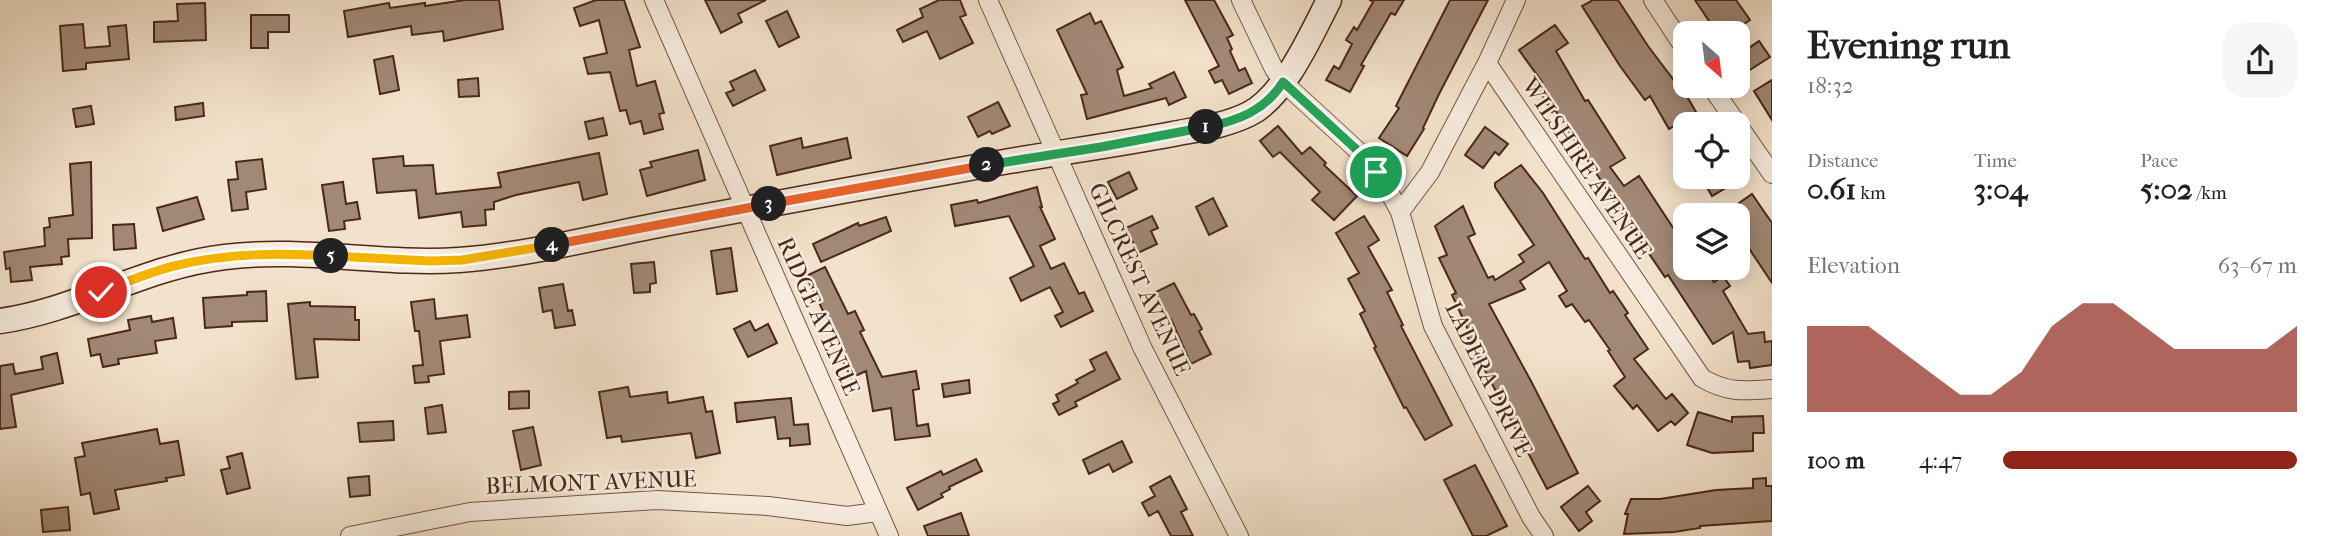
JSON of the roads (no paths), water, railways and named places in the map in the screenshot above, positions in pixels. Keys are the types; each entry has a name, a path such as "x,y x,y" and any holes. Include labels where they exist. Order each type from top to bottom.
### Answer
{"street":[{"name":"RIDGE AVENUE","path":"654,0 889,536"},
{"name":"GILCREST AVENUE","path":"988,0 1143,349 1239,536"},
{"name":"LADERA DRIVE","path":"1241,0 1283,82 1357,150 1376,172 1400,212 1433,326 1531,517 1544,536"},
{"path":"0,321 56,307 156,271 222,257 281,253 400,260 462,260 1150,138 1239,119 1269,101 1283,82 1329,0"},
{"path":"1400,212 1430,172 1516,0"},
{"path":"1653,0 1673,31"},
{"name":"WILSHIRE AVENUE","path":"1486,63 1702,378 1716,387 1732,391 1772,389"},
{"path":"1719,98 1772,174"},
{"name":"BELMONT AVENUE","path":"351,536 470,512 657,500 768,506 847,516 877,512"}]}
